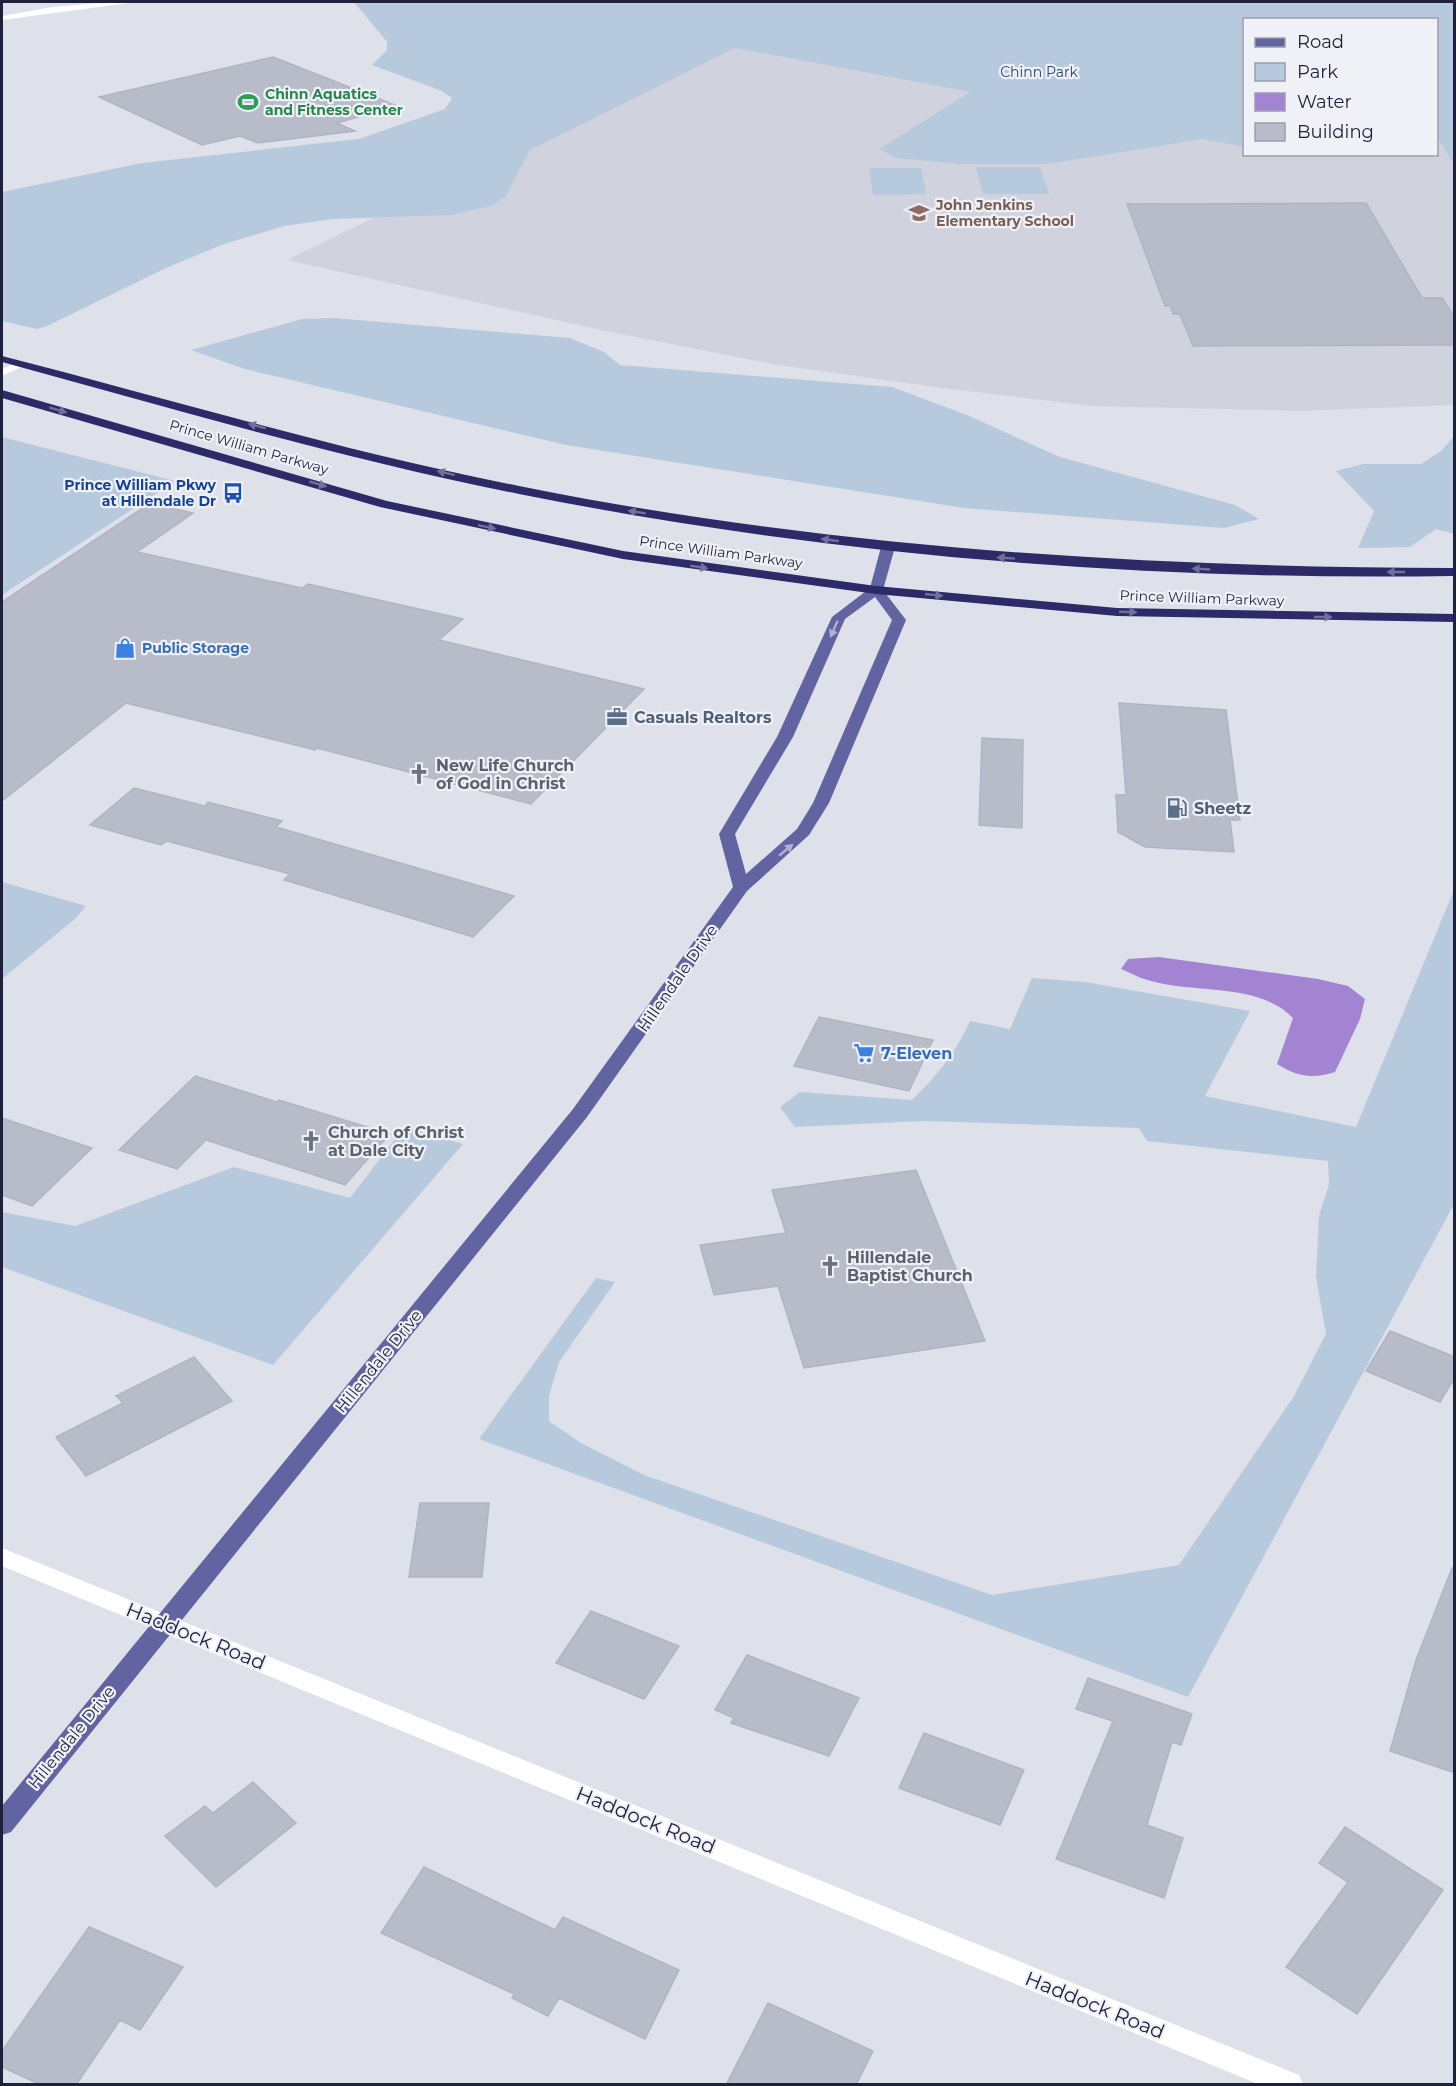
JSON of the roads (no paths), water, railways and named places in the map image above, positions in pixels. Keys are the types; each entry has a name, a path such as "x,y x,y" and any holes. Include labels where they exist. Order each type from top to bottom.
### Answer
{"highway":[{"name":"Prince William Parkway","path":"2,359 341,448 525,491 760,531 888,547 1095,564 1230,570 1455,572"},
{"name":"Prince William Parkway","path":"2,394 385,504 623,555 876,590 1117,612 1455,618"}],"main road":[{"path":"741,887 727,834 785,737 839,617 876,590 888,547"},
{"name":"Hillendale Drive","path":"2,1824 580,1113 741,887 794,843 821,803 899,620 876,590"}],"street":[{"path":"2,18 53,9 132,2"},
{"path":"2,373 20,364"},
{"name":"Haddock Road","path":"2,1557 1289,2085"}],"water":[{"path":"1159,957 1318,979 1348,986 1365,999 1360,1019 1335,1072 1312,1076 1291,1072 1277,1064 1293,1018 1279,1007 1245,994 1169,985 1151,981 1121,969 1128,959"}],"place":[{"name":"Chinn Aquatics and Fitness Center","path":"248,102"},
{"name":"John Jenkins Elementary School","path":"919,213"},
{"name":"Prince William Pkwy at Hillendale Dr","path":"233,493"},
{"name":"Public Storage","path":"125,648"},
{"name":"Casuals Realtors","path":"617,717"},
{"name":"New Life Church of God in Christ","path":"419,774"},
{"name":"Sheetz","path":"1177,808"},
{"name":"7-Eleven","path":"864,1053"},
{"name":"Church of Christ at Dale City","path":"311,1141"},
{"name":"Hillendale Baptist Church","path":"830,1266"}],"park label":[{"name":"Chinn Park","path":"1039,72"}]}
